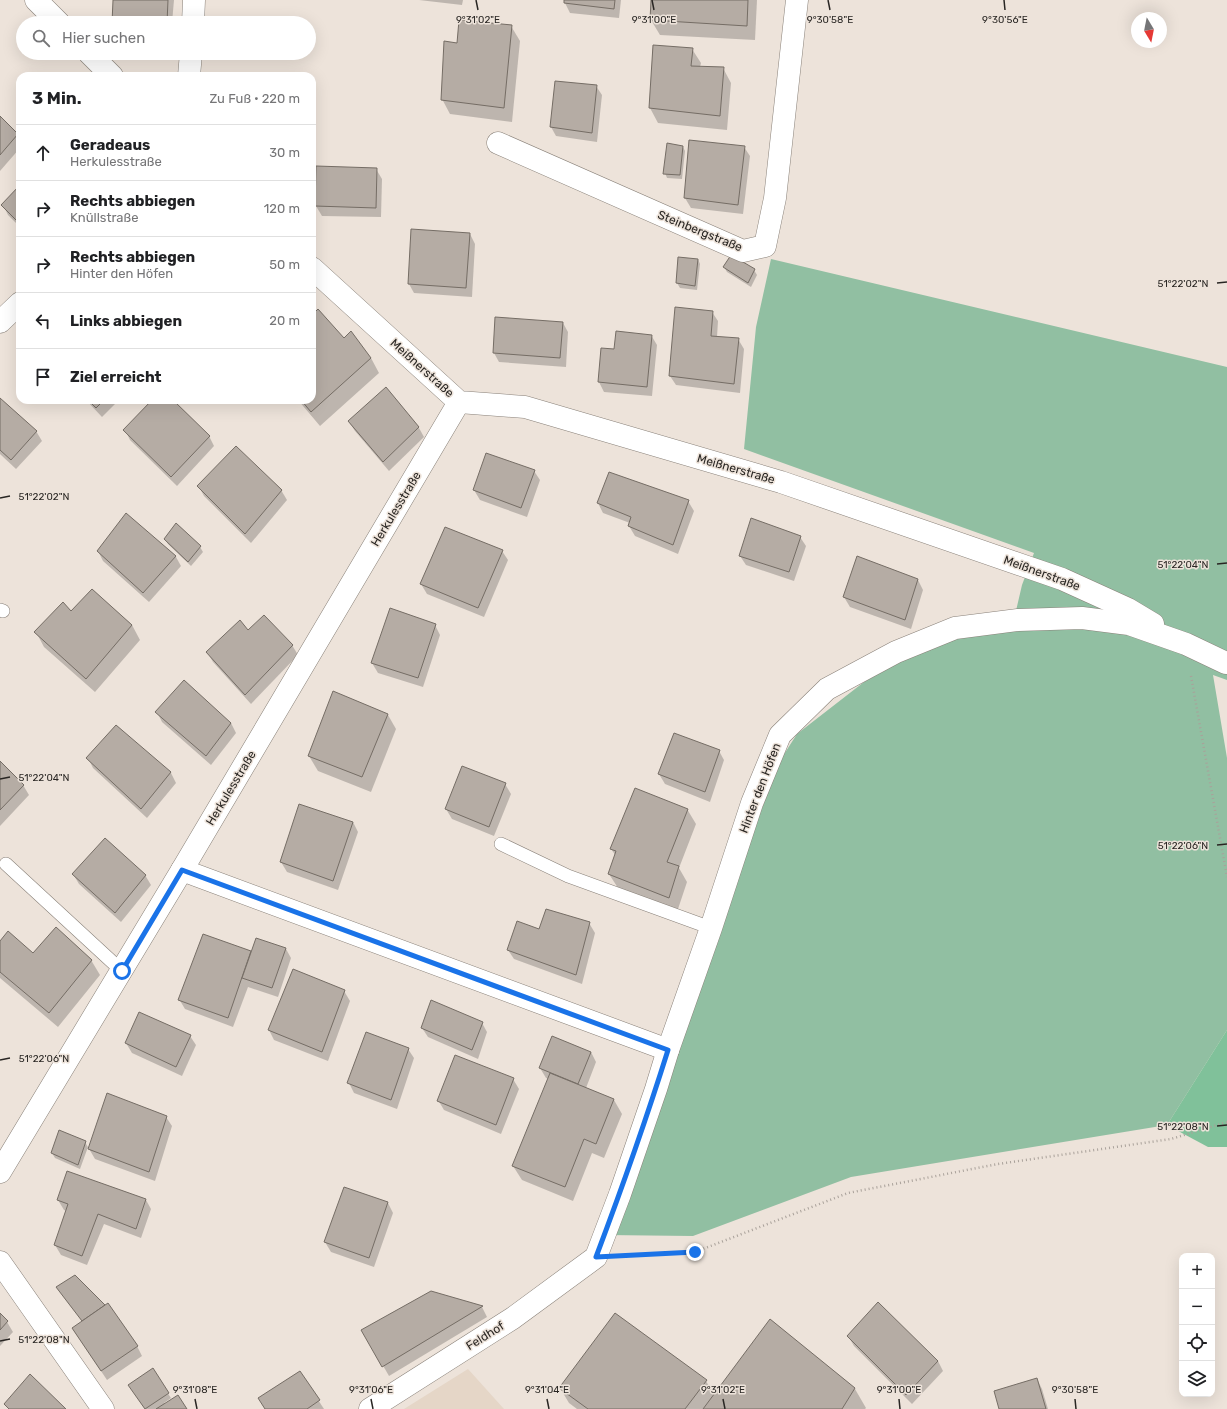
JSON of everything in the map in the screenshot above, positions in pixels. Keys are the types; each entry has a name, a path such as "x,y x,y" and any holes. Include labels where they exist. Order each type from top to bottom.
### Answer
{"street":[{"path":"36,0 52,16"},
{"path":"193,16 194,0"},
{"name":"Steinbergstraße","path":"498,143 743,251 764,246 775,198 797,0"},
{"path":"96,60 108,72"},
{"path":"189,72 190,60"},
{"name":"Meißnerstraße","path":"316,272 459,402 525,407 781,482 1062,579 1128,608 1186,644"},
{"path":"0,322 16,307"},
{"name":"Herkulesstraße","path":"0,1172 122,971 459,402"},
{"name":"Hinter den Höfen","path":"596,1257 620,1194 752,803 780,735 827,690 896,652 955,628 1018,620 1082,618 1129,624 1186,644 1226,663"},
{"path":"182,870 668,1050"},
{"name":"Feldhof","path":"370,1409 513,1318 596,1257"},
{"path":"0,1262 103,1409"}],"lane":[{"path":"501,844 568,876 711,928"},
{"path":"6,864 122,971"}],"path":[{"path":"1186,644 1227,878"},
{"path":"596,1257 695,1252 848,1193 998,1164 1171,1139 1227,1122"}],"shaded area":[{"path":"468,1369 504,1409 404,1409"}],"green space":[{"path":"771,259 1227,367 1227,680 1213,675 1227,758 1227,1030 1167,1125 851,1177 693,1236 605,1235 779,762 797,734 864,682 944,636 1012,628 1022,585 1034,553 744,449 756,327"},
{"path":"1227,1030 1227,1147 1208,1147 1167,1125"}],"building":[{"path":"113,0 168,0 167,16 112,16"},
{"path":"564,0 615,0 614,9 564,3"},
{"path":"651,0 748,0 747,26 650,20"},
{"path":"459,20 512,25 504,108 441,100 444,41 457,43"},
{"path":"653,45 693,48 691,66 724,67 720,116 649,108"},
{"path":"555,81 597,85 592,133 550,127"},
{"path":"0,116 16,132 16,136 0,155"},
{"path":"689,140 745,146 738,205 684,198"},
{"path":"667,143 683,146 680,175 663,174"},
{"path":"316,166 377,168 376,208 316,206"},
{"path":"16,189 16,220 1,205"},
{"path":"411,229 470,233 466,288 408,284"},
{"path":"731,255 755,269 748,283 723,267"},
{"path":"678,257 698,259 695,286 676,283"},
{"path":"675,307 713,311 711,336 739,338 734,384 669,376"},
{"path":"318,309 344,338 351,331 371,358 311,412 304,404 316,404 316,311"},
{"path":"495,317 563,322 560,358 493,353"},
{"path":"616,331 652,335 647,387 598,382 601,348 614,349"},
{"path":"386,387 419,427 383,462 348,421"},
{"path":"0,398 37,431 11,460 0,450"},
{"path":"92,404 100,404 96,408"},
{"path":"148,404 177,404 210,436 171,477 123,430"},
{"path":"236,446 282,490 245,534 197,486"},
{"path":"486,453 535,470 521,508 473,490"},
{"path":"609,472 689,500 673,545 628,526 631,517 597,503"},
{"path":"126,513 176,556 143,593 97,551"},
{"path":"751,518 801,536 789,572 739,556"},
{"path":"176,523 201,546 188,562 164,539"},
{"path":"445,527 503,550 478,608 420,584"},
{"path":"857,556 918,579 905,620 843,597"},
{"path":"92,589 132,625 86,679 34,632 63,602 71,611"},
{"path":"390,608 436,624 418,678 371,663"},
{"path":"264,615 293,645 245,695 206,652 240,620 248,630"},
{"path":"184,680 231,723 206,756 155,712"},
{"path":"333,691 388,714 362,777 308,756"},
{"path":"116,725 171,772 141,809 86,758"},
{"path":"674,733 720,750 705,792 658,774"},
{"path":"0,761 24,785 0,810"},
{"path":"462,766 506,783 489,827 445,809"},
{"path":"635,788 688,809 667,862 679,866 669,898 608,874 616,851 610,849"},
{"path":"299,804 353,822 333,881 280,862"},
{"path":"105,838 146,875 115,913 72,874"},
{"path":"546,909 590,922 576,975 507,950 517,921 539,929"},
{"path":"56,927 92,960 49,1013 0,972 0,941 8,931 33,953"},
{"path":"203,934 251,951 228,1018 178,1000"},
{"path":"256,938 286,948 272,988 242,978"},
{"path":"293,969 345,990 322,1052 268,1030"},
{"path":"431,1000 483,1022 472,1050 421,1028"},
{"path":"139,1012 191,1035 176,1067 125,1043"},
{"path":"366,1032 409,1048 391,1100 347,1083"},
{"path":"552,1036 591,1052 578,1084 539,1068"},
{"path":"455,1055 514,1078 496,1125 437,1101"},
{"path":"550,1073 614,1099 596,1144 584,1139 565,1187 512,1166"},
{"path":"107,1093 167,1116 149,1172 88,1149"},
{"path":"59,1130 86,1141 78,1165 51,1153"},
{"path":"67,1171 146,1199 136,1229 98,1214 82,1256 54,1245 68,1204 57,1200"},
{"path":"344,1187 388,1202 369,1258 324,1242"},
{"path":"75,1275 105,1305 82,1321 56,1287"},
{"path":"431,1291 483,1306 382,1367 361,1330"},
{"path":"878,1302 938,1361 906,1395 847,1336"},
{"path":"108,1303 138,1346 101,1371 72,1328"},
{"path":"0,1313 8,1321 0,1330"},
{"path":"615,1313 707,1380 685,1409 588,1409 559,1388"},
{"path":"770,1319 855,1388 842,1409 703,1409"},
{"path":"153,1368 169,1393 145,1409 128,1385"},
{"path":"300,1371 320,1400 307,1409 265,1409 258,1398"},
{"path":"30,1374 66,1409 9,1409 4,1404"},
{"path":"1037,1378 1046,1409 999,1409 994,1391"},
{"path":"178,1395 187,1409 156,1409"}],"route":[{"path":"122,971 182,870 668,1050 620,1194 596,1257 695,1252"}]}
